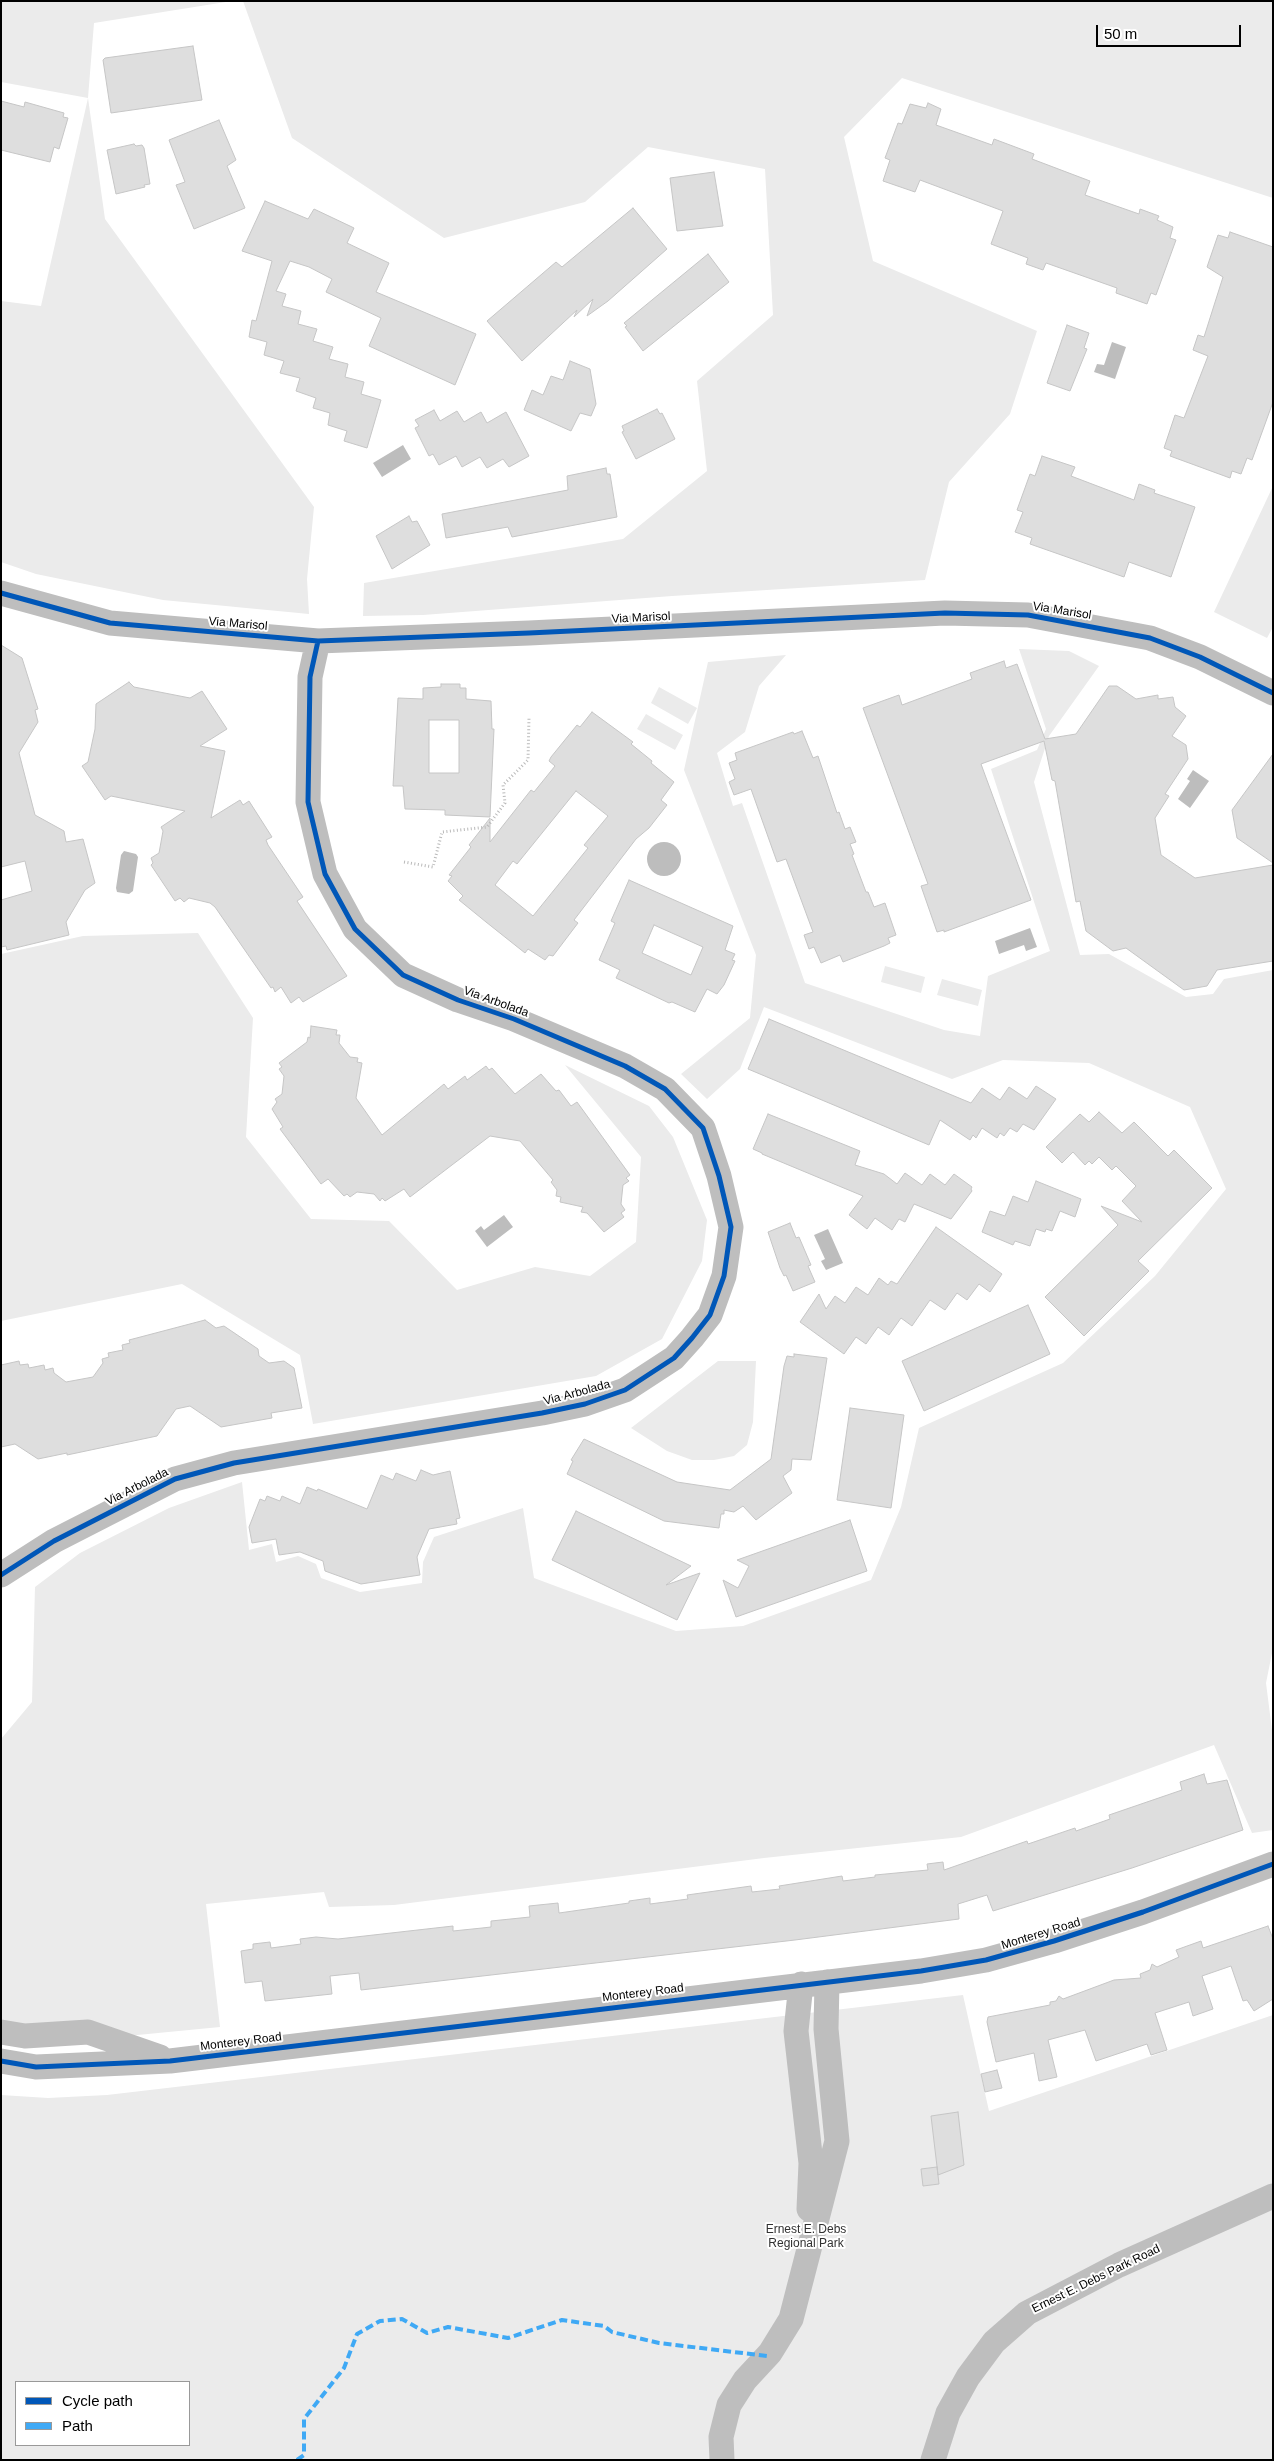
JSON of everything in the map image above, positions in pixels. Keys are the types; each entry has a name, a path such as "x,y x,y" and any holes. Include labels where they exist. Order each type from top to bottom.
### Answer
{"street":[{"name":"Via Marisol","path":"1,592 110,623 318,641 945,613 1028,615 1150,638 1200,656 1273,693"},
{"name":"Via Arbolada","path":"1,1575 54,1541 175,1479 234,1463 542,1413 585,1404 625,1390 674,1358 692,1338 710,1315 724,1276 731,1226 719,1176 703,1128 666,1090 625,1066 514,1019 458,1000 403,975 355,928 326,874 308,802 310,677 318,641"},
{"name":"Monterey Road","path":"1,2061 36,2067 170,2061 921,1971 986,1960 1054,1941 1142,1912 1273,1864"},
{"path":"722,2460 721,2437 729,2405 745,2380 770,2352 791,2319 837,2141 826,2029 827,1982"},
{"path":"791,2319 793,2280 803,2251 809,2218 811,2163 796,2031 801,1984"},
{"name":"Monterey Road","path":"1,2032 25,2036 88,2032 170,2061"},
{"path":"808,2145 837,2141"},
{"name":"Ernest E. Debs Park Road","path":"933,2460 948,2413 968,2377 994,2342 1027,2313 1119,2265 1273,2196"}],"path":[{"path":"404,862 433,867 442,832 487,827 505,803 503,785 528,760 529,718"}],"green space":[{"path":"1,1 232,1 94,23 88,98 1,82"},
{"path":"243,1 1273,1 1273,198 902,78 844,137 873,261 1037,331 1010,414 949,482 925,580 672,596 423,615 363,616 364,583 623,539 707,471 697,381 773,315 765,169 648,147 585,202 444,238 292,138"},
{"path":"88,98 105,219 314,507 307,579 309,614 163,600 36,574 1,562 1,301 41,306"},
{"path":"1273,486 1273,627 1267,638 1214,612"},
{"path":"1019,649 1069,651 1099,666 1049,736 1034,782 1080,955 1109,954 1186,997 1213,994 1224,979 1273,970 1273,1648 1266,1683 1273,1738 1273,1830 1252,1833 1214,1745 961,1837 764,1858 394,1905 329,1907 324,1892 206,1904 220,2027 127,2036 1,2024 1,1739 32,1702 35,1587 80,1553 169,1508 242,1482 249,1550 272,1544 276,1562 298,1556 316,1564 321,1578 360,1592 422,1583 423,1562 434,1537 523,1508 534,1578 676,1631 743,1626 871,1580 901,1507 919,1428 1063,1363 1155,1276 1226,1189 1190,1107 1089,1063 1003,1060 952,1079 764,1007 740,1069 707,1099 681,1074 750,1018 756,955 684,770 708,662 786,655 759,686 745,732 717,753 733,806 742,803 805,983 944,1030 980,1036 988,976 1050,951 991,769 1037,750 1046,729"},
{"path":"659,687 697,708 688,724 651,703"},
{"path":"646,714 683,735 675,750 637,729"},
{"path":"198,933 253,1018 246,1137 311,1219 389,1221 457,1290 535,1267 590,1276 636,1242 641,1157 565,1065 649,1106 673,1137 707,1220 702,1261 662,1339 596,1376 313,1424 300,1355 182,1284 1,1321 1,954 83,936"},
{"path":"885,966 925,977 921,993 881,982"},
{"path":"942,979 982,990 978,1006 937,995"},
{"path":"718,1361 756,1361 753,1422 747,1445 734,1456 714,1460 692,1460 667,1451 631,1428"},
{"name":"Ernest E. Debs Regional Park","path":"963,1995 989,2111 1273,2015 1273,2460 1,2460 1,2095 48,2098 107,2095"}],"shaded area":[{"path":"1112,342 1126,347 1115,379 1094,372 1097,364 1104,365"},
{"path":"403,445 411,459 382,477 373,463"},
{"path":"1193,770 1209,781 1190,808 1178,799 1190,781 1187,779"},
{"path":"664,842 671,843 676,847 680,852 680,866 676,871 671,875 664,876 657,875 652,871 648,866 647,859 648,852 652,847 657,843"},
{"path":"124,851 136,854 138,857 133,891 129,894 117,892 116,888 121,855"},
{"path":"1030,928 1037,947 1026,951 1024,945 999,954 995,941"},
{"path":"504,1215 513,1227 487,1247 475,1231 481,1226 484,1230"},
{"path":"828,1229 843,1263 826,1270 821,1261 825,1259 814,1235"}],"building":[{"path":"193,46 202,100 111,113 103,60 105,58"},
{"path":"1,101 24,107 25,102 64,113 63,117 68,118 59,149 54,147 50,162 1,150"},
{"path":"928,103 941,109 936,125 992,145 994,139 1034,154 1032,159 1090,181 1085,195 1139,214 1140,209 1159,216 1157,220 1173,227 1170,238 1176,240 1156,295 1151,293 1147,304 1116,293 1117,288 1046,263 1043,270 1026,264 1028,258 991,244 1003,211 920,180 915,192 883,181 890,160 885,158 898,123 902,124 910,104 926,108"},
{"path":"219,120 236,160 227,166 245,208 194,229 176,185 185,182 169,140"},
{"path":"134,144 136,146 142,145 144,148 150,184 116,194 107,150"},
{"path":"714,172 723,226 677,231 670,178"},
{"path":"265,201 308,219 314,209 354,228 347,243 389,263 376,292 476,334 455,385 369,346 381,318 326,292 332,279 309,267 290,261 276,291 286,294 282,306 301,311 298,324 317,329 313,341 333,347 329,359 348,364 345,377 364,382 361,394 381,400 367,448 344,441 347,431 328,425 330,413 313,408 316,398 296,391 300,378 280,373 284,361 264,355 267,342 249,337 252,320 256,321 272,261 242,251"},
{"path":"633,208 667,249 608,301 587,316 593,299 574,317 577,310 522,361 487,321 556,262 562,267"},
{"path":"1230,232 1273,247 1273,402 1252,460 1247,458 1241,474 1232,471 1230,478 1170,456 1172,451 1164,448 1175,415 1184,418 1208,356 1193,350 1198,335 1204,337 1223,277 1207,267 1218,235 1228,238"},
{"path":"708,254 729,282 643,351 624,323"},
{"path":"1067,325 1089,333 1084,348 1087,349 1070,391 1047,383"},
{"path":"570,361 590,369 596,404 591,416 580,413 571,431 524,410 532,390 543,395 551,376 563,380"},
{"path":"657,409 660,414 662,413 675,439 636,459 622,432 624,431 622,426"},
{"path":"434,410 440,421 457,411 464,422 481,412 487,423 506,412 529,456 509,467 503,459 487,468 480,457 462,467 456,456 439,465 433,454 429,456 415,428 419,426 415,420"},
{"path":"1042,456 1075,467 1071,476 1134,500 1139,484 1155,490 1154,493 1195,507 1171,577 1129,562 1124,577 1030,544 1032,538 1015,532 1023,512 1017,510 1030,474 1035,476"},
{"path":"606,468 607,474 610,474 617,517 512,537 508,527 446,538 442,514 568,490 567,476"},
{"path":"409,516 412,522 417,521 430,545 392,569 376,536"},
{"path":"1,645 22,658 38,709 35,710 38,722 19,753 35,815 64,831 66,842 83,839 95,883 85,890 66,922 69,935 7,950 6,946 1,947 1,900 32,891 25,861 1,867"},
{"path":"1004,661 1006,668 1017,664 1045,739 1076,734 1109,686 1117,686 1136,699 1158,695 1158,699 1173,697 1175,707 1186,716 1172,736 1186,745 1188,759 1165,794 1169,796 1155,818 1161,855 1195,878 1273,865 1273,961 1217,970 1207,986 1184,990 1126,948 1113,951 1086,931 1080,901 1076,902 1055,781 1052,780 1044,741 981,764 1031,900 944,932 944,930 937,932 921,886 928,884 863,708 899,695 902,705 972,679 970,673"},
{"path":"129,682 134,687 190,698 202,691 227,729 200,746 225,751 211,818 240,800 243,805 249,801 272,837 266,840 268,845 303,897 297,901 347,976 303,1002 299,997 291,1003 281,987 275,992 273,987 271,988 215,907 210,903 189,898 184,902 180,898 175,901 151,865 153,863 151,858 159,853 163,831 161,827 185,811 111,796 105,800 82,766 88,762 95,729 96,704"},
{"path":"441,684 460,684 460,688 466,688 466,699 491,701 492,729 494,729 490,817 445,815 445,810 405,809 403,786 393,786 398,698 423,699 423,688 441,687","holes":["429,720 459,720 459,773 429,773"]},
{"path":"592,712 633,742 631,744 674,782 661,800 667,805 649,828 636,839 574,920 578,923 553,956 549,955 545,960 528,949 525,953 486,922 459,900 463,896 448,881 452,876 449,875 471,847 469,845 490,818 490,842 531,790 534,792 555,766 549,761 551,757 577,725 580,727","holes":["576,791 608,816 584,845 588,848 533,916 495,885 513,861 517,864"]},
{"path":"802,731 813,758 818,756 837,813 839,812 845,829 850,827 856,842 850,844 854,854 852,855 866,892 868,892 874,907 885,903 896,935 888,938 890,943 843,962 840,955 821,963 814,947 809,949 804,935 813,932 786,859 777,862 751,789 734,795 729,782 735,779 729,763 737,760 735,753 793,732 794,734"},
{"path":"1273,754 1273,863 1237,838 1232,810"},
{"path":"629,880 733,926 725,950 735,954 732,960 735,961 724,985 717,994 707,989 695,1012 672,1002 669,1003 616,978 620,970 599,960 615,923 611,921","holes":["654,925 703,947 691,975 642,953"]},
{"path":"769,1019 971,1103 982,1088 1000,1100 1009,1087 1027,1099 1036,1086 1056,1099 1034,1130 1023,1124 1017,1132 1010,1128 1004,1136 1000,1133 997,1138 982,1128 976,1138 973,1135 970,1140 940,1120 929,1145 748,1069"},
{"path":"311,1026 337,1030 336,1035 340,1035 339,1043 350,1057 358,1058 357,1062 362,1063 356,1098 382,1135 444,1084 448,1089 465,1076 467,1080 486,1066 489,1070 492,1068 515,1094 541,1074 556,1091 559,1090 571,1106 577,1102 630,1175 626,1178 629,1181 623,1185 621,1204 625,1210 621,1213 624,1217 604,1232 587,1213 581,1212 583,1207 560,1202 561,1197 556,1196 557,1190 551,1182 553,1180 520,1141 490,1136 410,1197 404,1189 385,1201 382,1198 380,1201 374,1194 357,1192 350,1197 347,1194 344,1196 328,1179 321,1184 280,1129 283,1127 272,1109 277,1102 275,1099 282,1094 284,1076 279,1069 282,1067 279,1063 307,1042 308,1037 310,1038"},
{"path":"1099,1112 1122,1133 1134,1122 1168,1156 1174,1150 1212,1188 1138,1261 1149,1271 1084,1336 1045,1297 1118,1225 1101,1206 1142,1222 1122,1201 1136,1186 1116,1166 1112,1170 1099,1157 1092,1164 1089,1161 1085,1165 1073,1152 1062,1163 1046,1147 1080,1114 1089,1122"},
{"path":"768,1114 860,1151 855,1165 884,1174 897,1184 905,1173 922,1185 930,1174 945,1185 954,1174 972,1187 972,1191 951,1219 914,1204 905,1222 899,1219 892,1230 875,1218 867,1229 849,1215 863,1196 753,1149"},
{"path":"1036,1181 1081,1199 1075,1217 1060,1211 1052,1231 1046,1229 1045,1232 1036,1229 1030,1246 1015,1241 1013,1245 982,1232 990,1211 1005,1216 1013,1196 1028,1202"},
{"path":"790,1223 796,1238 799,1237 811,1265 808,1266 815,1282 793,1291 786,1275 784,1276 780,1268 768,1232"},
{"path":"936,1227 1002,1274 990,1292 979,1284 967,1300 957,1293 945,1310 930,1300 912,1326 901,1318 889,1335 878,1327 866,1344 856,1337 844,1354 800,1322 819,1294 826,1309 835,1296 845,1303 856,1287 868,1295 879,1278 888,1285 891,1281 897,1284"},
{"path":"1028,1305 1050,1354 924,1411 902,1361"},
{"path":"205,1320 216,1328 224,1326 258,1349 259,1356 269,1363 284,1361 294,1368 302,1408 271,1413 272,1418 221,1427 190,1406 176,1409 157,1436 67,1455 67,1453 38,1459 15,1444 1,1447 1,1365 19,1361 20,1365 28,1364 29,1368 44,1365 45,1370 53,1368 54,1373 66,1382 93,1377 103,1363 102,1359 109,1357 108,1353 123,1350 122,1345 130,1343 129,1340"},
{"path":"794,1354 827,1358 811,1460 792,1459 791,1470 783,1476 792,1493 756,1520 743,1506 734,1512 724,1510 724,1514 721,1514 719,1528 664,1521 567,1474 573,1461 571,1460 584,1439 677,1482 730,1490 771,1459 784,1366 787,1356 794,1357"},
{"path":"850,1408 904,1415 891,1508 837,1500"},
{"path":"421,1470 433,1475 450,1471 460,1518 456,1519 457,1524 429,1529 417,1557 420,1575 361,1584 325,1571 323,1561 300,1552 279,1555 276,1539 252,1543 249,1527 260,1499 265,1501 267,1496 280,1501 282,1496 300,1504 307,1487 317,1491 318,1489 367,1509 381,1475 393,1480 396,1473 416,1481"},
{"path":"576,1511 691,1566 666,1585 700,1573 677,1620 552,1560"},
{"path":"850,1520 867,1571 736,1617 723,1580 738,1588 749,1566 737,1560"},
{"path":"1204,1774 1207,1784 1227,1780 1243,1830 1132,1868 993,1911 987,1895 958,1904 959,1919 795,1940 361,1990 359,1973 330,1976 332,1994 265,2001 262,1981 245,1983 241,1951 253,1949 253,1944 270,1942 271,1948 301,1944 300,1939 316,1937 338,1939 453,1926 453,1931 482,1928 491,1927 491,1921 530,1917 529,1906 558,1903 559,1913 629,1903 629,1901 650,1898 650,1904 688,1899 687,1895 751,1886 752,1892 780,1889 779,1886 842,1876 843,1881 875,1877 875,1875 928,1870 927,1864 943,1862 944,1870 1027,1841 1028,1844 1075,1828 1076,1831 1110,1819 1109,1815 1182,1790 1180,1782"},
{"path":"1268,1926 1273,1939 1273,1999 1254,2011 1247,2000 1243,2001 1231,1966 1202,1976 1213,2009 1193,2016 1189,2002 1155,2013 1167,2050 1151,2055 1147,2044 1096,2061 1085,2030 1048,2040 1057,2077 1039,2081 1034,2053 996,2062 987,2022 988,2017 1050,2005 1050,2002 1056,2001 1059,1996 1063,1999 1114,1980 1141,1978 1140,1974 1150,1970 1152,1964 1157,1967 1179,1957 1176,1950 1201,1941 1203,1948"},
{"path":"997,2070 1002,2088 985,2092 981,2074"},
{"path":"958,2112 964,2165 938,2175 931,2116"},
{"path":"937,2167 939,2184 923,2186 921,2169"}],"marked path":[{"path":"297,2460 304,2455 304,2419 344,2368 357,2334 380,2321 402,2319 427,2333 448,2327 508,2338 562,2320 604,2326 612,2332 659,2343 767,2356"}],"cycle path":[{"path":"1,593 110,623 318,641 945,613 1028,615 1150,638 1200,657 1273,693"},
{"path":"1,1575 54,1541 175,1479 234,1463 542,1413 585,1404 625,1390 674,1358 692,1338 710,1315 724,1276 731,1227 719,1176 703,1128 665,1089 625,1066 514,1019 458,1000 403,975 355,929 325,874 308,802 310,677 318,641"},
{"path":"1,2061 36,2067 170,2061 921,1971 986,1960 1054,1941 1143,1912 1273,1864"}]}
